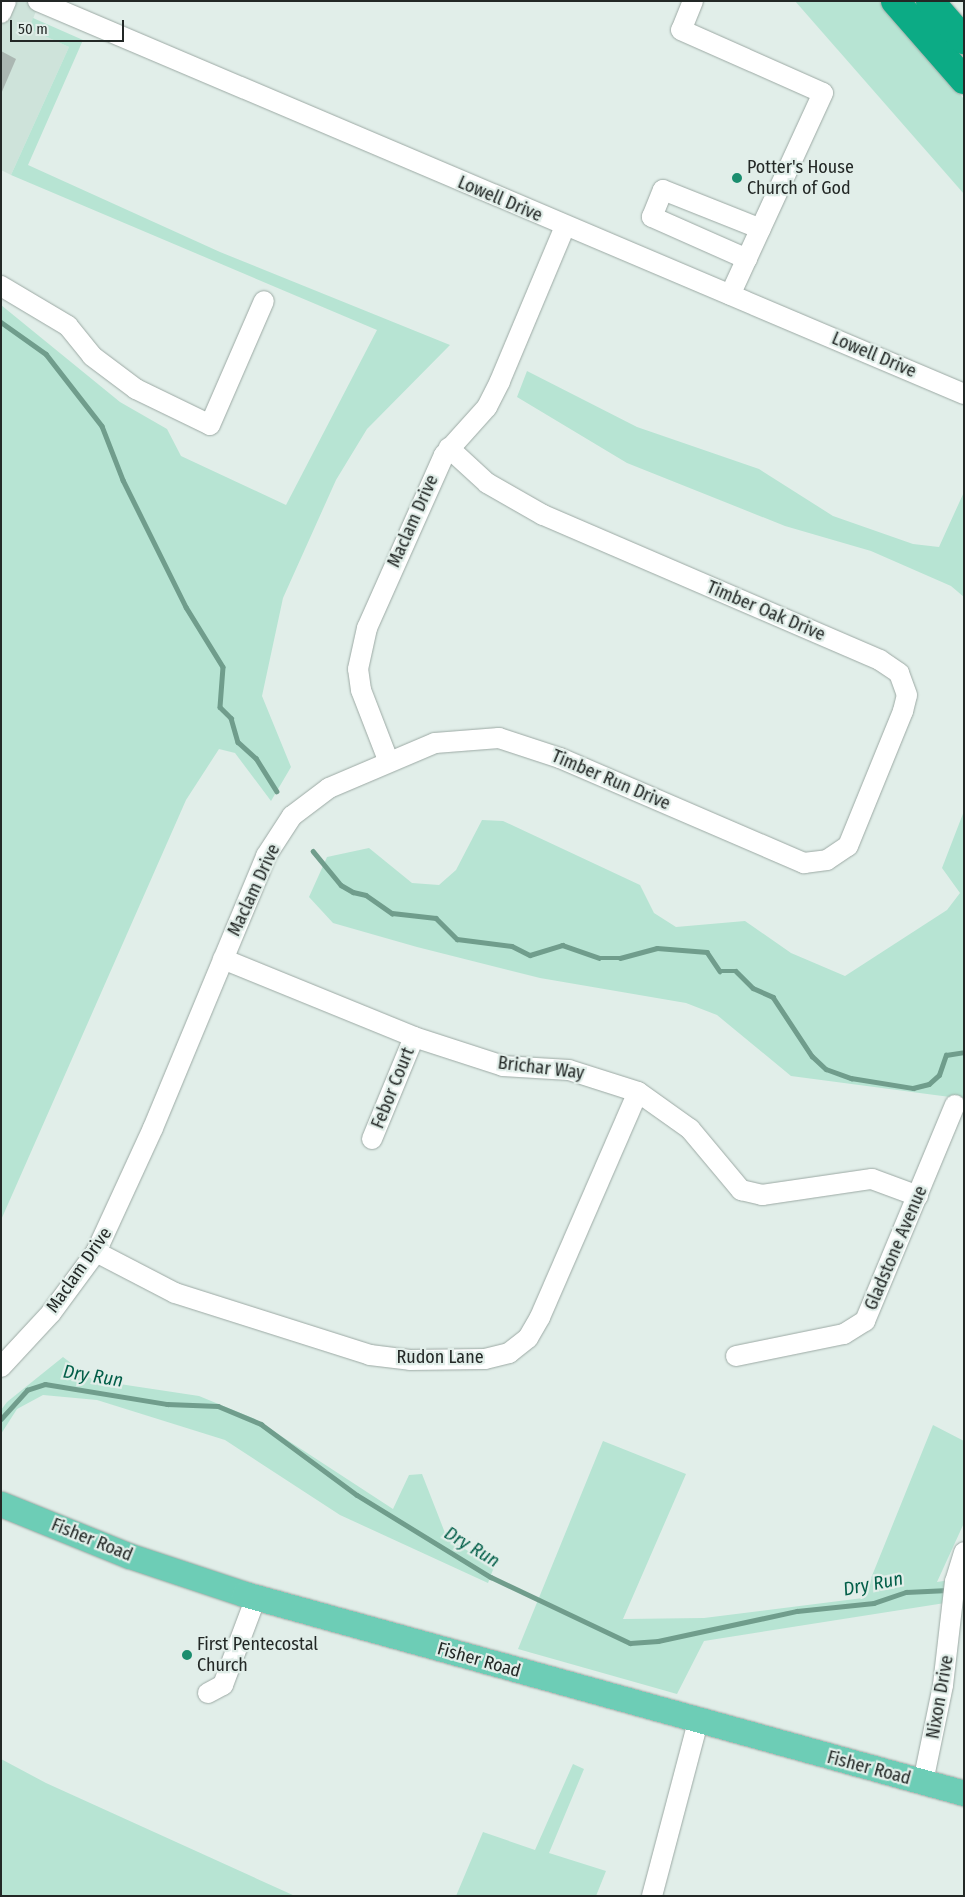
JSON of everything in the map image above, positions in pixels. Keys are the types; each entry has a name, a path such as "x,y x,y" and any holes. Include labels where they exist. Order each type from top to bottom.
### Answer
{"highway":[{"path":"895,1 964,80"},
{"path":"930,1 964,40"}],"main road":[{"name":"Fisher Road","path":"1,1504 130,1556 256,1598 698,1722 964,1793"}],"street":[{"path":"1,13 6,1"},
{"name":"Lowell Drive","path":"38,1 964,394"},
{"path":"693,1 680,30 823,93 730,295"},
{"path":"747,259 652,217 663,190 761,228"},
{"name":"Maclam Drive","path":"1,1367 51,1313 96,1252 266,856 292,816 329,788 388,760 361,690 362,648 425,491 448,448 486,407 500,381 565,226"},
{"path":"1,286 68,326 92,356 136,389 210,425 264,301"},
{"name":"Timber Oak Drive","path":"448,448 488,483 542,515 880,660 899,673 907,695 903,710 848,846 827,860"},
{"name":"Timber Run Drive","path":"388,760 436,744 499,738 560,758 804,863 827,860"},
{"name":"Brichar Way","path":"223,959 414,1037 503,1066 569,1070 638,1092 690,1129 741,1190 762,1195 872,1179 918,1196"},
{"name":"Febor Court","path":"372,1139 414,1037"},
{"name":"Rudon Lane","path":"96,1252 176,1293 370,1355 410,1360 486,1358 509,1353 528,1338 540,1318 638,1092"},
{"name":"Gladstone Avenue","path":"736,1356 844,1334 865,1321 955,1105"},
{"name":"Nixon Drive","path":"923,1782 943,1685 954,1589 964,1552"},
{"path":"208,1692 223,1685 256,1598"},
{"path":"652,1896 698,1722"}],"shaded area":[{"path":"1,1 40,1 29,29 69,47 11,175 1,170"}],"green space":[{"path":"795,1 879,1 964,99 964,194"},
{"path":"33,18 83,40 28,165 220,252 450,345 367,429 336,480 283,598 262,696 291,767 271,801 235,753 219,749 186,800 1,1220 1,305 120,402 167,429 181,456 286,505 377,330 11,175 69,47 29,29"},
{"path":"527,371 637,427 759,469 833,516 913,544 939,547 964,492 964,597 951,586 871,551 785,526 627,463 517,397"},
{"path":"964,811 964,1103 950,1097 791,1076 717,1015 686,1003 540,978 417,947 333,923 309,897 327,857 369,848 412,883 439,885 456,870 482,820 503,821 640,885 654,913 676,927 745,921 791,953 845,976 947,910 960,893 942,868"},
{"path":"63,1357 93,1380 199,1396 255,1419 393,1509 409,1475 422,1474 447,1538 494,1567 488,1583 340,1515 225,1440 97,1400 43,1395 17,1409 1,1434 1,1410 7,1402"},
{"path":"933,1425 964,1441 964,1523 937,1582 964,1578 964,1600 704,1641 677,1694 518,1649 603,1441 686,1474 623,1619 704,1618 863,1598"},
{"path":"1,1759 46,1783 295,1896 1,1896"},
{"path":"573,1764 584,1769 549,1853 606,1871 596,1896 456,1896 483,1832 535,1850"}],"building":[{"path":"1,51 16,59 1,94"}],"waterway":[{"path":"1,322 46,354 102,426 123,480 186,607 223,667 220,707 231,718 238,742 256,758 277,791"},
{"path":"313,851 341,885 353,892 366,895 392,913 436,918 457,939 512,946 530,955 562,945 599,958 620,958 657,948 707,952 720,971 736,971 753,988 773,997 812,1056 826,1069 851,1078 913,1088 929,1084 939,1075 946,1055 964,1052"},
{"name":"Dry Run","path":"1,1419 27,1390 45,1384 167,1404 218,1406 261,1424 357,1495 491,1577 630,1643 658,1641 797,1611 874,1603 906,1592 948,1590"}],"place":[{"name":"Potter's House Church of God","path":"737,178"},
{"name":"First Pentecostal Church","path":"187,1655"}]}
